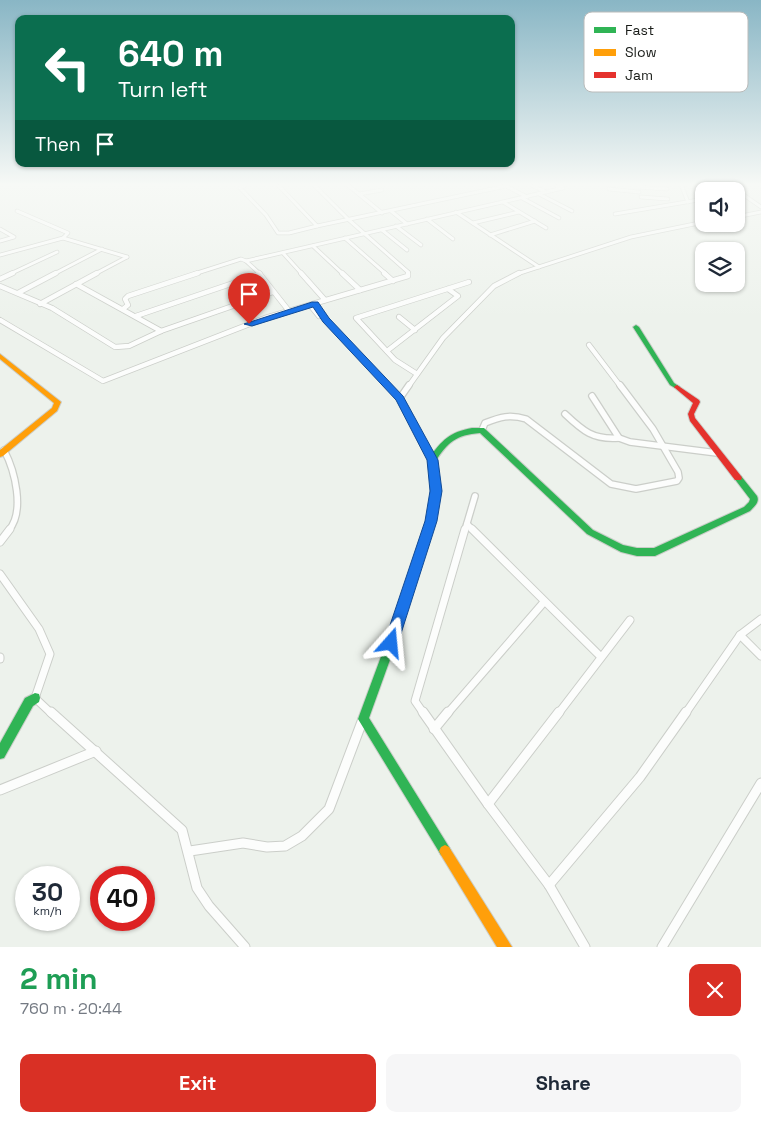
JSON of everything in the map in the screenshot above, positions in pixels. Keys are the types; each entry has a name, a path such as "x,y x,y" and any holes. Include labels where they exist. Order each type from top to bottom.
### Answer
{"street":[{"path":"0,241 14,237 2,230"},
{"path":"61,230 68,233 63,238"},
{"path":"276,230 278,233 289,233 300,230"},
{"path":"0,320 48,350 103,380 216,336 288,311 408,276 408,272 360,230"},
{"path":"246,261 381,230"},
{"path":"382,230 406,250"},
{"path":"402,230 421,245"},
{"path":"442,230 453,239"},
{"path":"483,230 539,267"},
{"path":"490,235 507,230"},
{"path":"400,398 443,338 494,286 521,272 646,233 661,230"},
{"path":"0,255 63,238 102,248 127,257 40,304"},
{"path":"345,238 393,281"},
{"path":"313,246 360,290"},
{"path":"18,293 102,248"},
{"path":"0,278 57,252"},
{"path":"283,253 325,300"},
{"path":"124,309 128,304 125,299 128,296 241,259 246,261 260,274 288,311"},
{"path":"136,316 260,274"},
{"path":"416,374 395,360 356,318 469,282"},
{"path":"76,284 161,331"},
{"path":"0,286 52,308 115,347 129,346 161,331 273,292"},
{"path":"387,351 458,296 448,289"},
{"path":"190,852 243,843 267,847 285,846 302,836 329,810 391,643 431,521 436,491 432,460 400,398 323,318 312,304"},
{"path":"399,317 415,330"},
{"path":"432,460 443,443 454,433 482,430 590,532 610,545 626,551 655,552 747,509 753,503 754,498 692,419 691,414 697,402 672,384 636,327"},
{"path":"482,430 486,423 505,415 526,419 602,479 621,488 643,490 677,481 679,478 653,429 589,344"},
{"path":"0,356 58,402 55,409 2,452 10,462 15,477 17,511 15,523 0,542"},
{"path":"592,396 619,438"},
{"path":"565,414 595,438 606,440 619,438 630,442 717,452"},
{"path":"475,496 416,695 417,706 549,885 585,947"},
{"path":"467,524 601,657"},
{"path":"0,574 39,629 50,654 35,698 29,702 0,754"},
{"path":"434,729 544,602"},
{"path":"549,885 640,777 740,635 761,618"},
{"path":"488,804 630,620"},
{"path":"740,635 761,656"},
{"path":"35,698 182,830 190,852 194,880 200,892 245,947"},
{"path":"363,719 505,947"},
{"path":"0,790 96,751"},
{"path":"662,947 761,783"}],"traffic: fast":[{"path":"636,327 672,384 677,387"},
{"path":"432,460 442,446 452,437 464,432 482,430 590,532 621,548 637,552 655,552 747,509 753,503 754,498 738,478"},
{"path":"434,504 431,521 391,643 363,719 445,851"},
{"path":"0,754 29,702 35,698"}],"traffic: slow":[{"path":"315,304 326,320 400,398 432,460 436,491 434,504"},
{"path":"0,356 58,402 55,409 0,454"},
{"path":"445,851 505,947"}],"traffic: jam":[{"path":"677,387 697,402 691,414 692,419 738,478"}],"route":[{"path":"249,324 315,304 326,320 400,398 432,460 436,491 431,521 391,643"}]}
